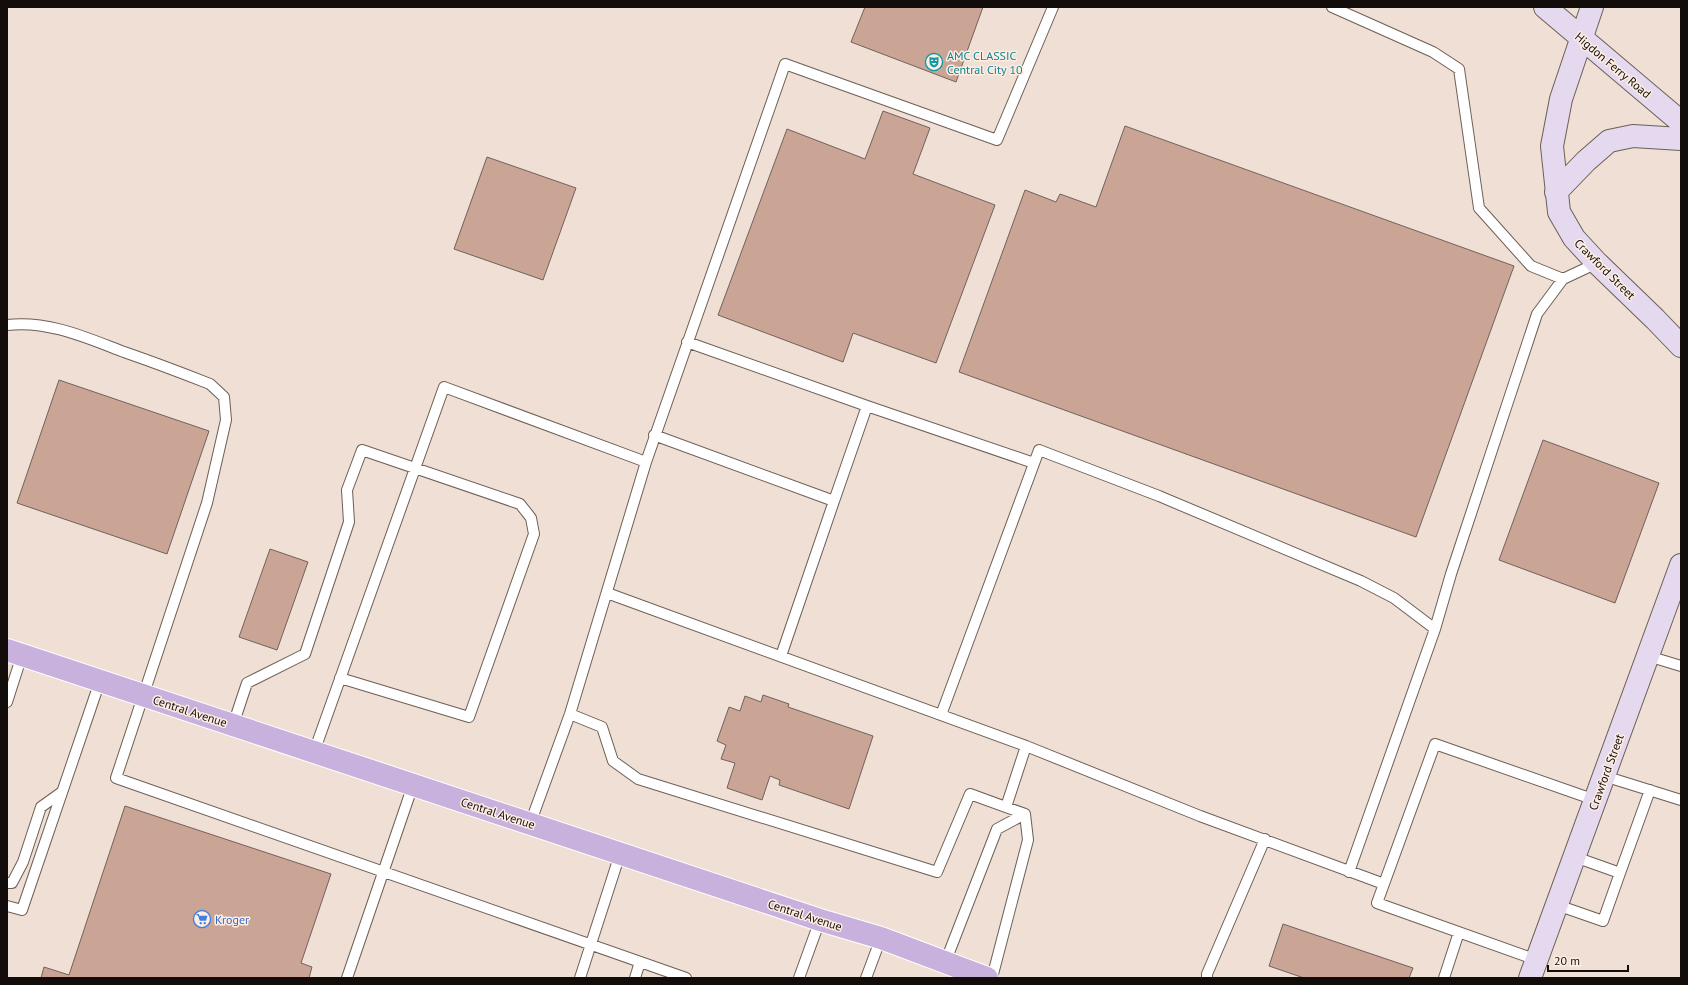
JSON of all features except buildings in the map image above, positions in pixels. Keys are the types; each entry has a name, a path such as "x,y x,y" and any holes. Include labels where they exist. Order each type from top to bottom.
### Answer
{"main road":[{"name":"Central Avenue","path":"15,653 820,920 881,938 987,978"}],"street":[{"name":"Higdon Ferry Road","path":"1545,7 1681,122"},
{"name":"Crawford Street","path":"1592,7 1561,99 1552,146 1559,212 1574,238 1597,263 1681,346"},
{"path":"1556,192 1586,161 1609,141 1633,136 1681,139"},
{"name":"Crawford Street","path":"1534,969 1681,565"}],"lane":[{"path":"530,824 570,714 654,435 785,64 997,140 1053,7"},
{"path":"1332,7 1433,52 1459,69 1479,208 1531,266 1563,279"},
{"path":"1349,872 1435,629 1451,574 1537,314 1563,279 1597,263"},
{"path":"7,325 19,324 44,326 74,333 210,384 224,397 226,420 207,503 116,778 385,871 686,978"},
{"path":"687,342 1034,463"},
{"path":"314,752 444,387 646,462"},
{"path":"781,656 867,406"},
{"path":"654,435 834,501"},
{"path":"233,725 247,684 305,654 349,522 347,490 362,450 520,504 531,518 534,534 469,717 340,678"},
{"path":"941,715 1039,450 1217,519 1362,581 1394,598 1435,629"},
{"path":"607,593 1026,746 1200,816 1384,884"},
{"path":"7,702 15,653"},
{"path":"1648,656 1681,666"},
{"path":"7,906 22,910 100,681"},
{"path":"570,714 602,727 613,761 638,779 936,872 970,794 1025,814"},
{"path":"1534,969 1459,932 1377,903 1435,744 1595,800"},
{"path":"1006,807 1026,746"},
{"path":"1604,776 1681,800"},
{"path":"347,978 385,871 413,785"},
{"path":"1557,905 1603,922 1650,790"},
{"path":"7,883 12,883 22,862 41,808 62,792"},
{"path":"945,963 997,829 1025,814"},
{"path":"992,978 1028,840 1025,814"},
{"path":"1207,978 1207,974 1265,839"},
{"path":"580,978 620,854"},
{"path":"1575,857 1620,873"},
{"path":"799,978 820,920"},
{"path":"1444,978 1459,932"},
{"path":"866,978 881,938"},
{"path":"635,978 640,962"}],"place":[{"name":"AMC CLASSIC Central City 10","path":"934,62"},
{"name":"Kroger","path":"202,919"}]}
